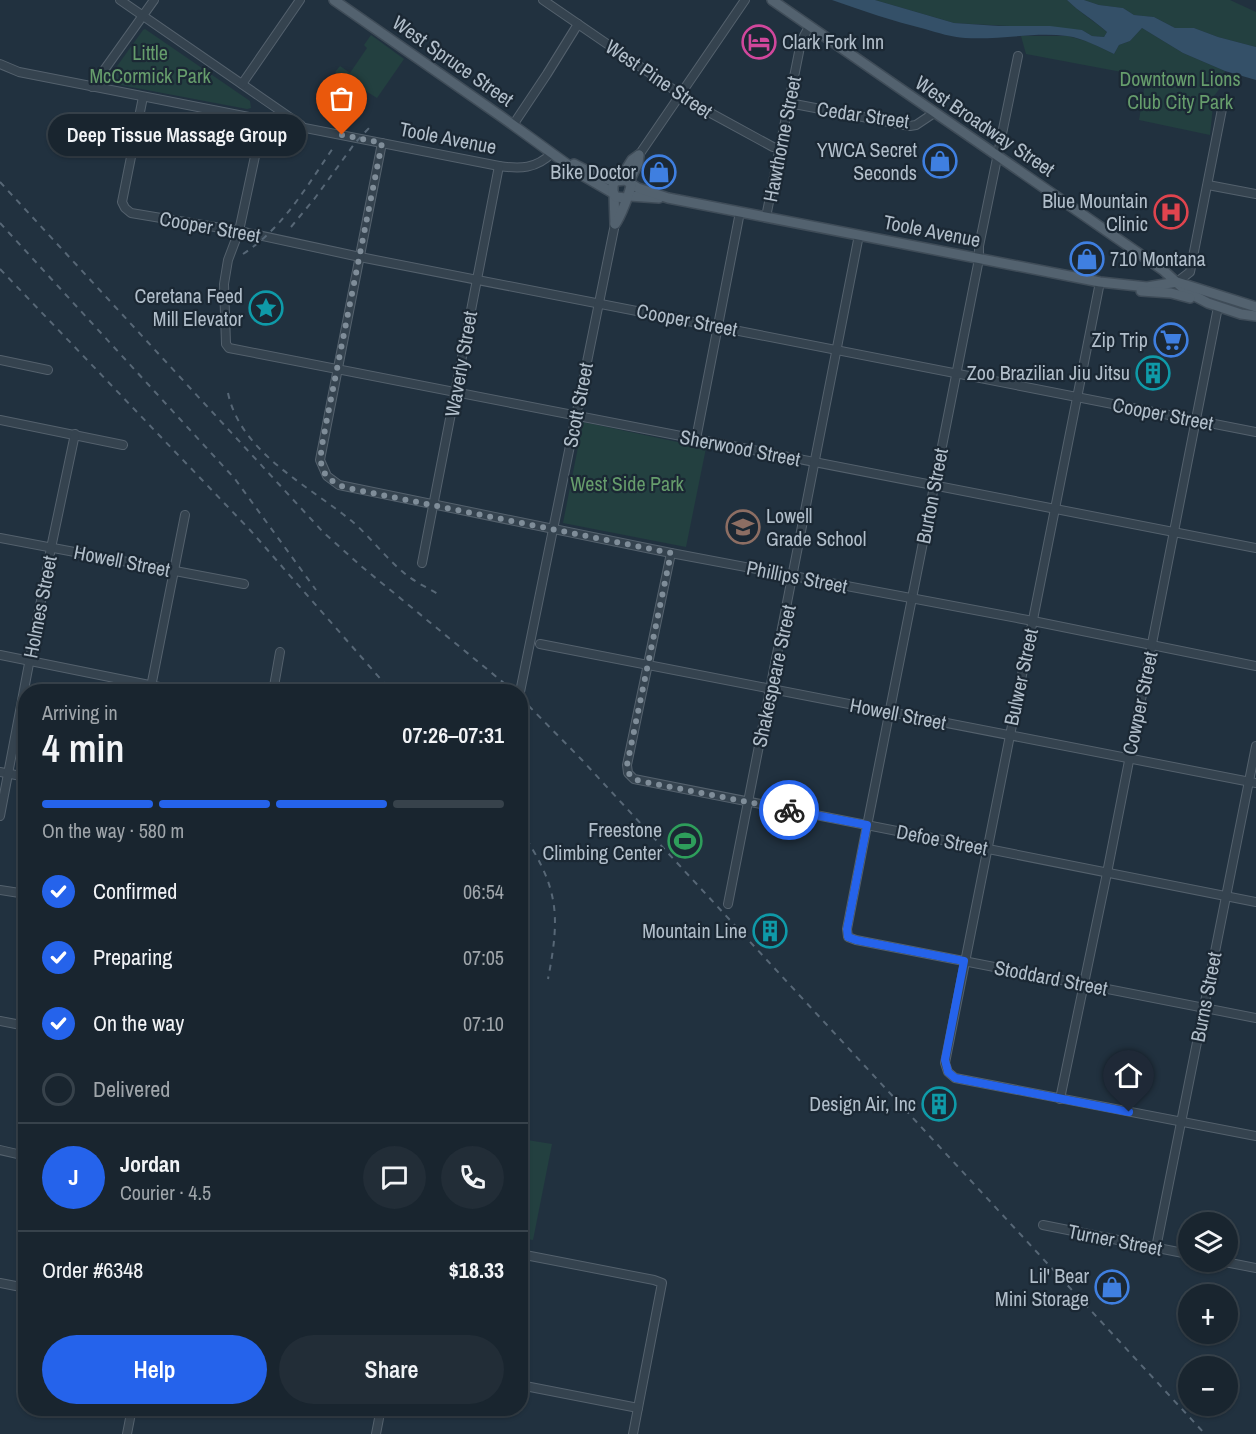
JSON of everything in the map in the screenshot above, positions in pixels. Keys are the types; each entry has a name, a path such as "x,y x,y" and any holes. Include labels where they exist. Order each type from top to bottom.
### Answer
{"main road":[{"name":"West Spruce Street","path":"334,0 552,153"},
{"name":"West Broadway Street","path":"772,0 1155,264 1187,292 1213,305 1256,316"},
{"name":"Toole Avenue","path":"552,153 616,197 668,198 1149,293 1181,295 1213,305"},
{"path":"615,224 628,197 624,181 632,160 639,155"},
{"name":"Toole Avenue","path":"566,162 601,178 624,181 668,198"},
{"path":"615,224 613,185 624,181"},
{"name":"West Broadway Street","path":"1177,282 1256,307"},
{"name":"Toole Avenue","path":"1119,286 1147,287 1177,282"}],"street":[{"path":"120,0 303,127"},
{"path":"92,87 154,0"},
{"path":"242,84 300,0"},
{"name":"West Pine Street","path":"543,0 727,124 773,147 780,148"},
{"path":"639,155 745,0"},
{"path":"513,124 578,24"},
{"name":"Hawthorne Street","path":"766,217 800,47 809,27"},
{"name":"Burton Street","path":"848,937 847,929 867,825 1018,56"},
{"name":"Toole Avenue","path":"0,64 19,72 92,87 499,166 531,167 543,162 552,153"},
{"name":"Cooper Street","path":"143,96 122,202 125,208 132,213 239,231 476,280 1256,432"},
{"name":"Cedar Street","path":"789,104 910,126 916,125 934,113"},
{"path":"1177,282 1190,272 1223,104"},
{"path":"239,231 263,119"},
{"path":"336,368 382,143"},
{"name":"Waverly Street","path":"422,563 499,166"},
{"path":"1208,185 1256,194"},
{"name":"Hawthorne Street","path":"696,439 740,212"},
{"name":"Scott Street","path":"522,684 615,224"},
{"name":"Sherwood Street","path":"239,231 228,260 224,284 226,344 229,348 1256,548"},
{"name":"Shakespeare Street","path":"728,904 860,235"},
{"name":"Bulwer Street","path":"1060,1099 955,1078 948,1072 945,1060 1100,282"},
{"name":"Cowper Street","path":"1060,1099 1196,420 1213,305"},
{"path":"0,360 48,370"},
{"name":"Phillips Street","path":"336,368 320,460 327,476 339,485 671,553 1033,621 1256,666"},
{"path":"0,420 123,445"},
{"name":"Holmes Street","path":"24,684 75,434"},
{"path":"151,684 185,515"},
{"name":"Howell Street","path":"0,538 244,584"},
{"path":"649,664 671,553"},
{"name":"Howell Street","path":"540,644 1252,783"},
{"path":"274,684 280,652"},
{"path":"0,655 133,684"},
{"name":"Defoe Street","path":"649,664 627,765 630,775 640,781 1256,902"},
{"name":"Holmes Street","path":"0,816 4,773 18,712"},
{"name":"Burns Street","path":"1156,1248 1252,783 1256,746"},
{"path":"0,890 18,893"},
{"name":"Stoddard Street","path":"848,937 1256,1018"},
{"path":"0,1021 18,1024"},
{"path":"1060,1099 1256,1136"},
{"path":"0,1150 18,1153"},
{"name":"Turner Street","path":"1042,1226 1178,1252"},
{"path":"528,1256 662,1283 633,1434"},
{"path":"1238,1265 1256,1268"},
{"path":"0,1283 18,1286"},
{"path":"528,1387 638,1408"},
{"path":"127,1434 130,1416"},
{"path":"376,1434 379,1416"}],"green space":[{"path":"875,0 1067,0 1107,32 1104,37 1092,36 1082,30 954,23"},
{"path":"1084,0 1230,0 1256,12 1256,47 1194,28 1175,28 1154,17 1134,15 1123,8 1099,5"},
{"name":"Downtown Lions Club City Park","path":"1142,28 1183,53 1225,71 1224,83 1214,96 1210,135 1139,120 1145,83 1127,73 1026,54 1021,36 1068,36 1089,42 1114,54 1119,45 1130,41"},
{"name":"Little McCormick Park","path":"145,29 250,101 251,108 115,84 111,81 110,76"},
{"path":"371,35 404,59 377,98 335,72 340,66 350,73 367,48 364,45"},
{"name":"West Side Park","path":"583,422 706,448 686,547 563,523"},
{"path":"528,1140 552,1144 533,1240 528,1239"}],"water":[{"path":"832,0 875,0 954,23 1050,26 1082,30 1092,36 1104,37 1107,32 1067,0 1084,0 1099,5 1123,8 1134,15 1154,17 1175,28 1194,28 1256,47 1256,80 1225,71 1183,53 1142,28 1130,41 1119,45 1114,54 1067,36 955,37"}],"railway":[{"path":"291,227 355,143 370,127"},
{"path":"243,254 257,244 282,219 333,148"},
{"path":"0,182 323,532 505,684"},
{"path":"0,223 235,479 316,590"},
{"path":"0,269 250,530 385,684"},
{"path":"228,393 235,415 247,434 262,451 298,482 354,523 407,575 438,594"},
{"path":"528,705 582,760 1205,1434"},
{"path":"528,841 542,867 553,901 554,935 548,979"}],"way so far":[{"path":"342,135 382,143 336,368 320,460 323,472 332,481 347,488 671,553 627,765 628,772 635,780 789,810"}],"place":[{"name":"Clark Fork Inn","path":"759,42"},
{"name":"Deep Tissue Massage Group","path":"342,135"},
{"name":"YWCA Secret Seconds","path":"940,161"},
{"name":"Bike Doctor","path":"659,172"},
{"name":"Blue Mountain Clinic","path":"1171,212"},
{"name":"710 Montana","path":"1087,259"},
{"name":"Ceretana Feed Mill Elevator","path":"266,308"},
{"name":"Zip Trip","path":"1171,340"},
{"name":"Zoo Brazilian Jiu Jitsu","path":"1153,373"},
{"name":"Lowell Grade School","path":"743,527"},
{"name":"Freestone Climbing Center","path":"685,841"},
{"name":"Mountain Line","path":"770,931"},
{"name":"Design Air, Inc","path":"939,1104"},
{"name":"Lil' Bear Mini Storage","path":"1112,1287"}],"route":[{"path":"789,810 867,825 847,929 848,937 964,961 945,1060 947,1070 951,1075 955,1078 1129,1112"}]}
